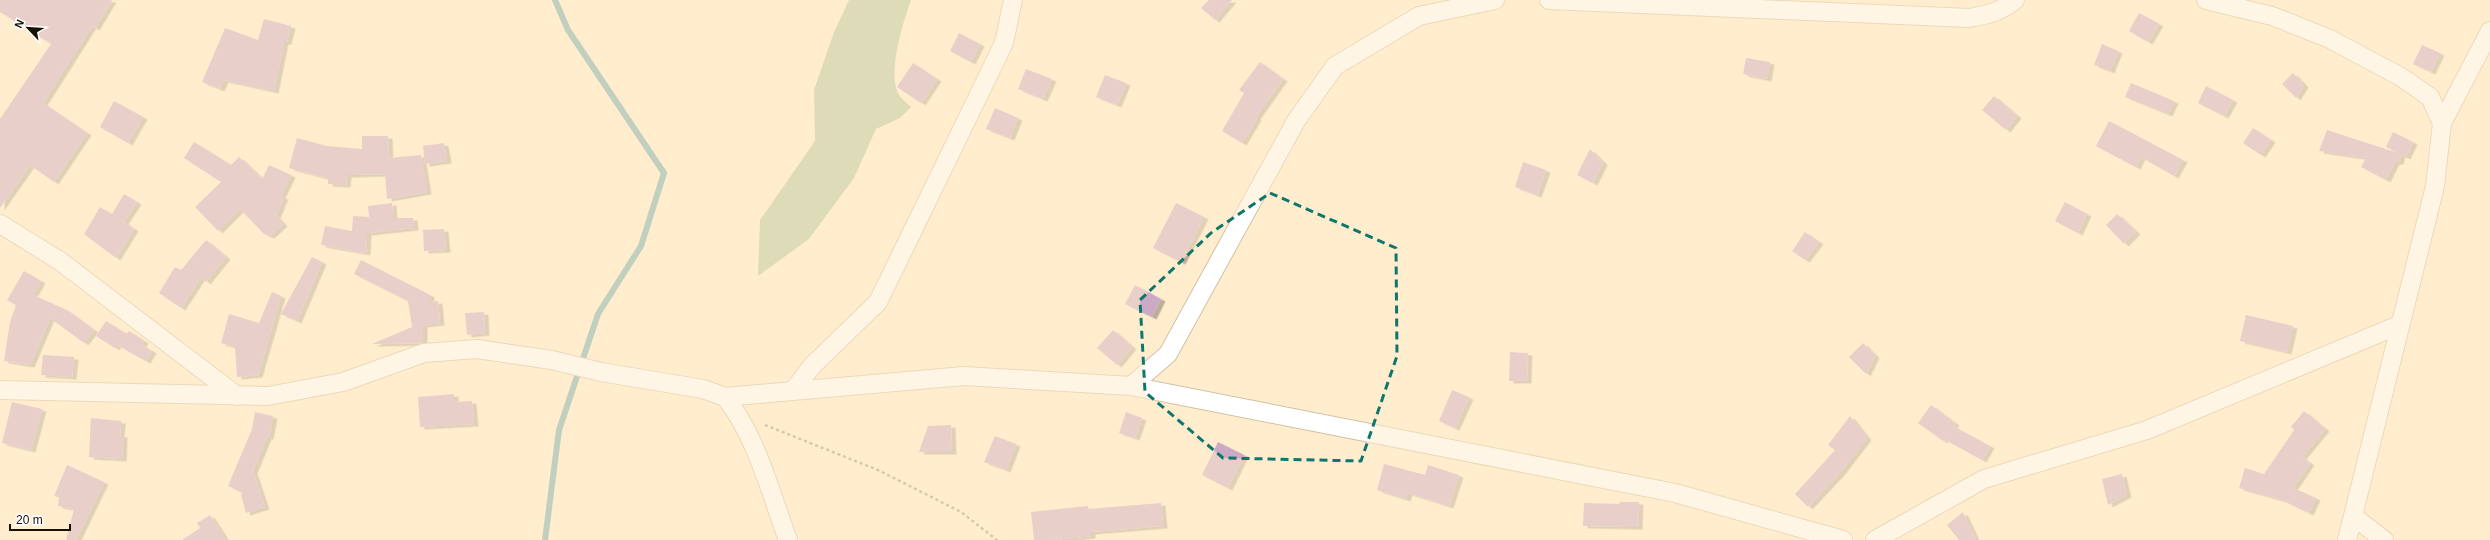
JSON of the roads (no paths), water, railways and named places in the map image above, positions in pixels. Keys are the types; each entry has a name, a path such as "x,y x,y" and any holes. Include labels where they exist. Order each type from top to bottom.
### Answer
{"street":[{"path":"793,391 812,366 878,302 1004,43 1013,0"},
{"path":"1131,386 1168,354 1296,121 1335,66 1419,16 1495,0"},
{"path":"1549,0 1969,18 1989,15 2008,6 2015,0"},
{"path":"2206,0 2272,16 2330,39 2401,77 2430,96 2442,123"},
{"path":"2347,540 2399,325 2435,186 2442,123 2490,31"},
{"path":"0,224 60,261 237,396"},
{"path":"1875,540 1984,479 2147,430 2399,325"},
{"path":"0,390 268,396 343,382 424,353 477,349 552,360 601,372 703,389 725,397 964,376 1131,386 1675,493 1843,540"},
{"path":"725,397 740,416 788,540"},
{"path":"2353,516 2384,540"}],"waterway":[{"path":"545,540 559,430 598,314 641,246 664,173 568,30 555,0"}]}
